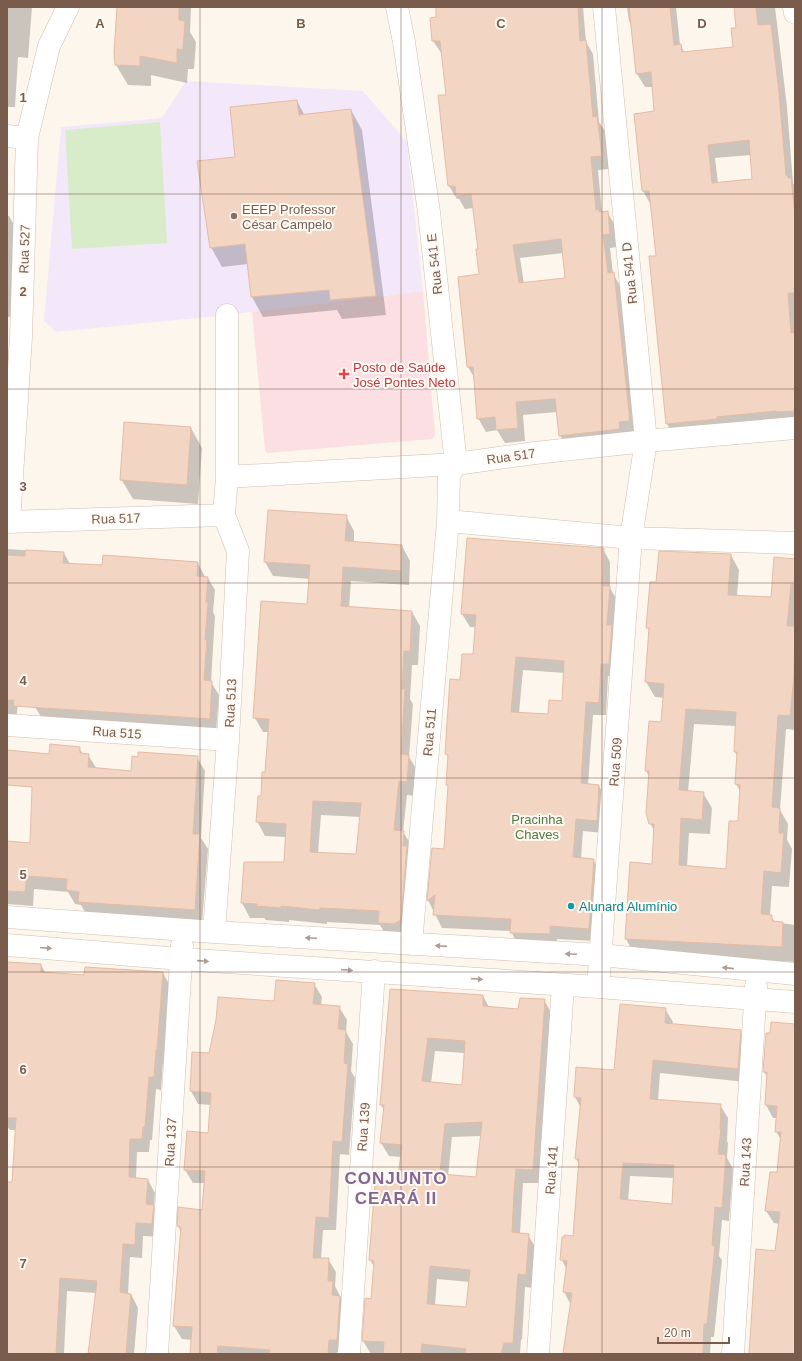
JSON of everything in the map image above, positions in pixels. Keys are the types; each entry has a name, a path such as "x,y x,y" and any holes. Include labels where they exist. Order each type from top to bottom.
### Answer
{"street":[{"name":"Rua 527","path":"8,522 14,337 17,137 49,46 68,7"},
{"name":"Rua 541 E","path":"397,7 404,42 429,212 456,464 449,475 448,521"},
{"name":"Rua 541 D","path":"604,7 646,441 631,538"},
{"path":"794,7 795,13"},
{"name":"Rua 513","path":"214,932 228,740 238,551 224,515 227,477 227,315"},
{"name":"Rua 517","path":"227,477 456,464 535,453 646,441 795,428"},
{"name":"Rua 517","path":"8,522 224,515"},
{"path":"448,521 631,538 795,543"},
{"name":"Rua 511","path":"411,944 448,521"},
{"name":"Rua 509","path":"598,987 631,538"},
{"name":"Rua 515","path":"7,725 228,740"},
{"path":"7,917 214,932 601,955 795,974"},
{"name":"Rua 137","path":"157,1354 183,930"},
{"path":"7,945 181,959 598,987 795,1002"},
{"path":"504,981 505,950"},
{"name":"Rua 143","path":"733,1354 758,971"},
{"name":"Rua 139","path":"348,1354 374,972"},
{"name":"Rua 141","path":"538,1354 563,985"}],"shaded area":[{"name":"EEEP Professor César Campelo","path":"186,81 363,91 407,142 423,291 227,315 56,332 44,321 61,127 162,118"},
{"name":"Posto de Saúde José Pontes Neto","path":"423,291 435,436 432,439 267,453 265,450 252,312"}],"green space":[{"path":"160,122 167,243 72,249 65,130"}],"building":[{"path":"117,7 179,7 179,20 185,21 183,50 177,49 177,63 140,56 140,66 115,65 114,53"},
{"path":"436,7 578,7 580,41 586,40 593,117 597,116 602,156 591,157 596,210 599,209 599,212 608,211 610,234 603,235 608,273 614,272 630,421 619,422 620,429 559,436 555,399 516,402 518,428 496,430 495,417 477,419 473,367 467,367 458,277 479,274 476,249 478,249 471,194 456,196 455,186 448,186 438,95 446,95 440,41 432,41 430,18 436,17","holes":["561,239 565,278 519,283 513,245"]},
{"path":"629,7 670,7 674,45 681,44 682,52 733,47 731,28 736,28 734,7 756,7 758,25 771,24 786,175 788,178 791,178 795,215 795,293 788,293 791,333 795,332 795,411 776,411 666,424 649,256 656,256 649,191 642,191 634,114 654,111 651,72 636,74","holes":["749,140 752,179 712,183 708,145"]},
{"path":"297,100 299,115 351,109 376,296 330,300 329,290 251,297 245,244 210,248 197,161 235,157 230,107"},
{"path":"124,422 191,427 187,485 120,480"},
{"path":"268,510 347,515 345,541 402,545 401,571 343,567 341,606 412,611 410,651 404,651 402,689 405,689 401,754 409,755 407,782 399,781 394,830 404,831 403,846 407,846 401,920 394,924 378,923 379,911 320,908 319,910 281,906 281,908 241,903 244,862 284,862 286,824 256,822 258,796 261,796 262,772 265,772 269,719 253,718 261,601 307,604 310,565 264,562","holes":["313,801 361,803 356,854 310,852"]},
{"path":"467,538 604,548 603,586 610,586 607,625 612,625 609,664 601,664 599,703 586,702 581,783 599,785 597,821 576,819 573,857 594,859 589,929 550,926 550,934 510,933 511,919 433,915 435,895 427,901 432,848 444,849 448,785 446,785 448,755 445,754 450,679 460,680 462,654 473,654 476,615 461,614","holes":["516,657 564,661 562,701 549,700 548,714 511,712"]},
{"path":"25,550 64,552 63,563 102,565 103,555 198,562 197,576 208,577 205,640 207,640 204,680 212,681 210,719 13,706 14,700 7,700 7,555 25,556"},
{"path":"659,551 731,554 728,595 771,597 774,557 795,559 795,584 791,584 787,626 795,626 794,677 790,716 778,715 772,807 780,808 779,833 784,833 781,873 764,871 761,914 772,915 772,921 783,922 782,947 625,939 630,862 652,864 654,824 649,824 646,813 649,771 645,771 649,721 661,722 664,684 645,682 649,628 646,628 650,582 656,582","holes":["686,709 736,712 734,752 737,752 735,784 740,785 738,821 729,821 726,869 679,865 681,818 702,820 704,792 679,790"]},
{"path":"50,744 80,747 80,753 89,754 88,767 131,771 132,756 138,757 138,752 198,756 193,834 200,834 195,910 78,902 79,892 66,890 67,879 27,876 25,892 7,891 7,841 30,843 32,787 7,785 7,750 49,754"},
{"path":"7,962 41,964 41,972 84,975 85,967 163,972 154,1077 149,1077 145,1127 143,1127 142,1139 130,1139 129,1177 148,1179 146,1204 154,1205 152,1224 136,1223 135,1245 123,1244 120,1292 131,1294 126,1354 88,1354 97,1281 60,1278 56,1354 7,1354 7,1182 12,1182 16,1118 7,1118"},
{"path":"276,980 315,983 313,1004 340,1006 338,1029 346,1030 344,1063 348,1064 342,1142 333,1141 329,1218 316,1217 313,1258 329,1258 328,1281 333,1281 332,1295 340,1296 337,1340 329,1340 328,1354 269,1354 270,1350 218,1346 217,1354 190,1354 192,1327 173,1326 181,1227 177,1226 178,1207 202,1210 205,1171 184,1170 187,1131 208,1133 211,1093 190,1091 192,1052 209,1053 216,1020 218,997 274,1001"},
{"path":"390,989 483,995 483,1006 518,1009 520,998 545,999 533,1170 516,1169 514,1192 512,1232 529,1234 526,1275 518,1274 513,1343 504,1343 501,1354 465,1354 466,1349 422,1344 421,1354 383,1354 384,1342 362,1341 365,1298 371,1299 374,1261 369,1260 375,1183 397,1184 402,1145 380,1143 384,1105 380,1105","holes":["428,1038 465,1041 462,1085 422,1081","482,1122 476,1177 441,1174 445,1124","430,1266 470,1270 466,1307 427,1304"]},
{"path":"620,1004 666,1008 665,1023 741,1030 738,1069 653,1060 650,1099 721,1104 721,1129 718,1154 726,1155 722,1208 715,1207 712,1245 715,1246 707,1324 704,1324 703,1354 563,1353 572,1293 563,1292 567,1261 560,1260 562,1237 564,1237 564,1235 573,1236 579,1159 575,1159 581,1098 574,1097 576,1067 614,1070","holes":["623,1163 674,1165 672,1204 620,1199"]},
{"path":"771,1022 795,1024 795,1354 749,1354 756,1249 775,1251 780,1212 765,1211 770,1172 777,1172 781,1132 775,1132 777,1106 765,1105 767,1072 763,1072 766,1033 770,1033"}],"place":[{"name":"EEEP Professor César Campelo","path":"234,216"},
{"name":"Posto de Saúde José Pontes Neto","path":"344,374"},
{"name":"Alunard Alumínio","path":"571,906"}],"district":[{"name":"CONJUNTO CEARÁ II","path":"396,1188"}],"park label":[{"name":"Pracinha Chaves","path":"537,826"}]}
